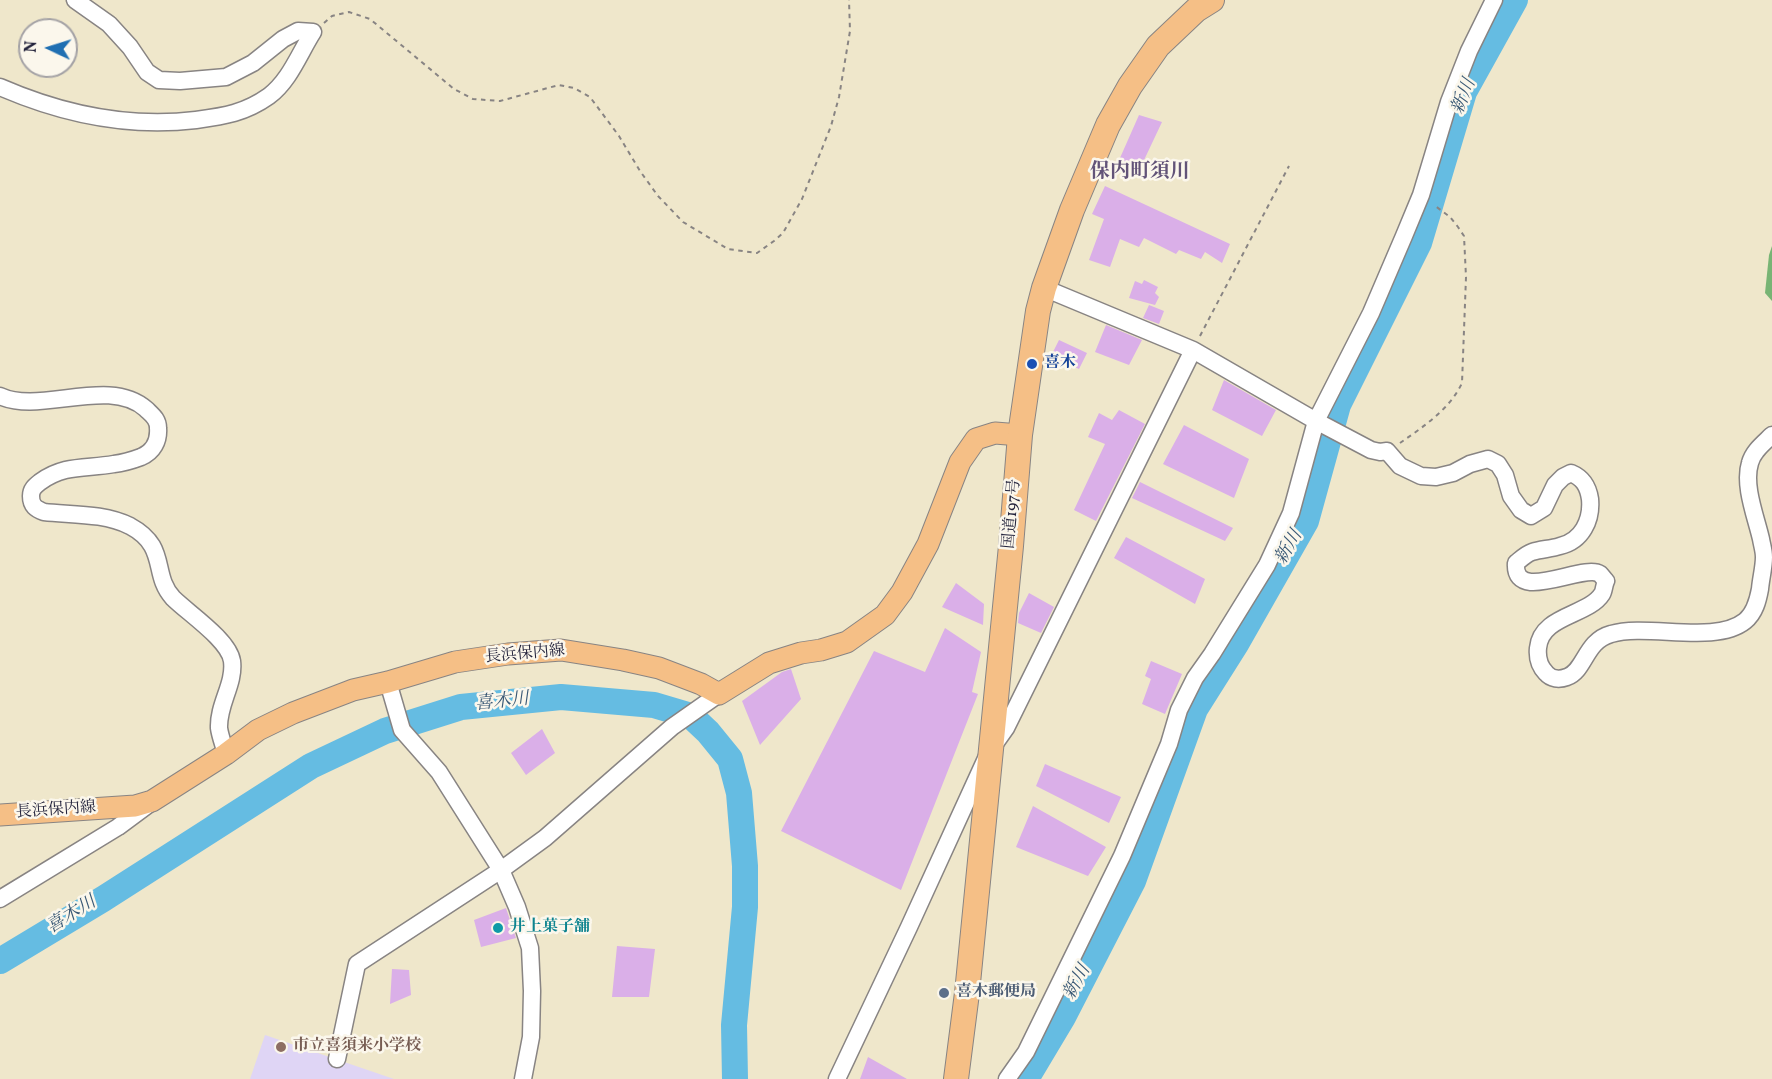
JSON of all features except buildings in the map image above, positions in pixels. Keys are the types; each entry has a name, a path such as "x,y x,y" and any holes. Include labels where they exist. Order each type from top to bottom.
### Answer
{"highway":[{"name":"国道197号","path":"956,1079 967,993 1020,435 1030,354 1044,288 1085,178 1108,125 1130,86 1158,46 1196,10 1212,0"}],"main road":[{"path":"716,697 769,663 847,642 885,615 902,592 928,544 960,462 976,439 995,433 1020,435"},
{"name":"長浜保内線","path":"0,815 135,806 152,801 226,754 258,730 293,713 353,690 390,685 455,662 507,654 561,650 592,654 659,668 701,684 716,697"}],"street":[{"path":"0,87 24,98 81,114 128,122 176,122 227,116 243,111 270,95 288,78 313,32 298,31 283,39 253,63 226,77 180,81 159,80 147,72 130,47 109,24 75,0"},
{"path":"1007,1079 1026,1052 1122,856 1169,744 1179,710 1196,678 1267,566 1291,513 1316,421 1371,313 1421,195 1449,102 1469,51 1494,0"},
{"path":"1044,288 1193,350 1371,450 1387,451 1400,466 1421,476 1436,477 1453,473 1470,464 1488,459 1498,464 1505,475 1511,496 1521,510 1531,516 1544,508 1563,477 1571,473 1578,476 1585,483 1590,498 1589,519 1584,531 1563,546 1529,553 1516,562 1518,574 1530,581 1551,581 1589,572 1599,574 1606,581 1601,595 1592,603 1556,622 1541,635 1537,655 1539,664 1547,675 1555,679 1568,677 1579,668 1588,650 1598,640 1609,634 1625,631 1703,633 1732,629 1745,621 1754,611 1759,596 1764,556 1747,480 1750,462 1755,451 1772,435"},
{"path":"837,1079 989,752 1006,728 1193,350"},
{"path":"0,396 24,401 98,395 130,399 138,402 155,417 158,427 157,443 142,457 115,464 70,468 50,474 31,492 32,503 36,509 44,512 104,518 120,523 134,529 150,542 157,555 165,585 172,597 217,637 232,658 232,677 220,716 219,729 226,754"},
{"path":"390,685 402,730 439,772 501,870 517,907 530,948 532,991 531,1037 523,1079"},
{"path":"337,1059 357,964 501,870 545,838 672,727 716,697"},
{"path":"0,899 118,827 152,801"}],"path":[{"path":"313,32 332,16 349,12 370,19 454,89 473,99 500,101 559,85 574,88 590,97 619,136 658,196 682,222 728,249 757,253 783,232 802,199 831,126 840,97 850,31 849,0"},
{"path":"1193,350 1289,166"},
{"path":"1387,451 1425,425 1456,396 1462,383 1466,277 1464,236 1450,217 1421,195"}],"shaded area":[{"name":"市立喜須来小学校","path":"265,1035 394,1079 250,1079"}],"green space":[{"path":"1772,246 1772,301 1765,293"}],"waterway":[{"name":"新川","path":"1026,1079 1063,1017 1133,881 1195,709 1236,644 1306,521 1338,405 1419,243 1464,92 1515,0"},
{"name":"喜木川","path":"0,961 103,899 311,766 385,731 461,707 561,697 654,705 691,716 708,732 730,759 739,793 745,866 745,907 734,1025 735,1079"}],"place":[{"name":"喜木","path":"1032,364"},
{"name":"井上菓子舗","path":"498,928"},
{"name":"喜木郵便局","path":"944,993"},
{"name":"市立喜須来小学校","path":"281,1047"}],"district":[{"name":"保内町須川","path":"1140,173"}]}
